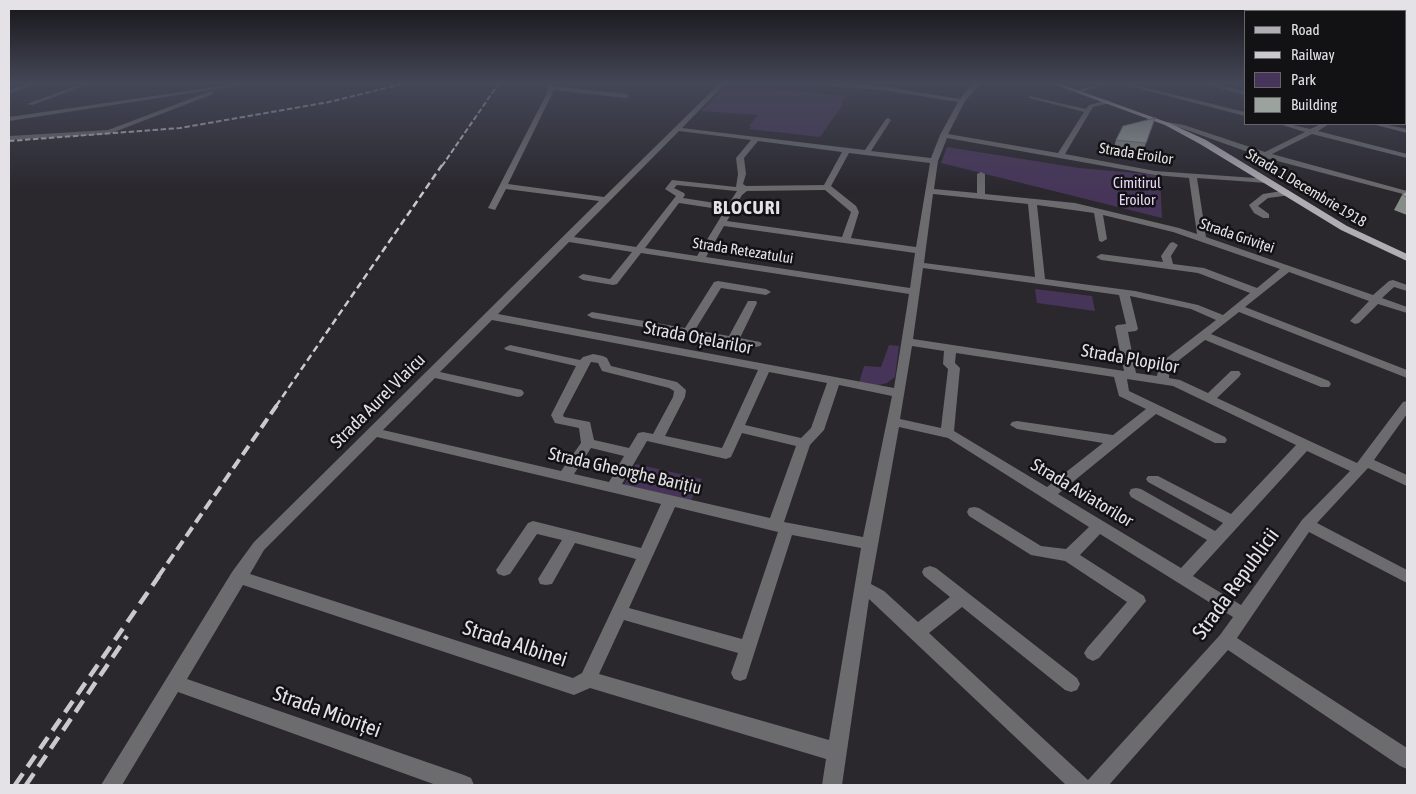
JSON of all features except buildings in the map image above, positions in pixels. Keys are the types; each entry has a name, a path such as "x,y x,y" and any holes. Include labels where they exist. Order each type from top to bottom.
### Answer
{"main road":[{"name":"Strada 1 Decembrie 1918","path":"1156,120 1211,146 1344,228 1407,258"}],"street":[{"path":"9,138 109,132 140,120"},
{"path":"492,208 536,120"},
{"name":"Strada Aurel Vlaicu","path":"111,785 258,546 686,120"},
{"path":"867,152 888,120"},
{"path":"832,785 864,588 869,544 899,393 934,161 944,134 952,120"},
{"path":"1060,156 1082,120"},
{"path":"1167,124 1182,126 1265,155 1407,193"},
{"path":"1286,125 1407,156"},
{"path":"1265,155 1324,125"},
{"path":"1379,125 1407,132"},
{"path":"677,129 934,161"},
{"name":"Strada Eroilor","path":"944,134 1155,173 1267,181"},
{"path":"745,189 740,185 742,174 740,158 756,139"},
{"path":"827,187 848,150"},
{"path":"981,174 981,196"},
{"path":"1193,176 1202,240"},
{"path":"582,277 613,282 678,200 681,195 669,189 675,182 745,189 827,187 853,208 855,212 846,240"},
{"path":"503,186 607,200"},
{"path":"700,259 739,194 745,189"},
{"name":"Strada Griviței","path":"930,191 1032,202 1053,200 1098,210 1176,230 1407,310"},
{"path":"1266,216 1257,211 1253,205 1266,196 1288,194"},
{"path":"678,200 731,208"},
{"path":"1032,202 1040,281"},
{"path":"1098,210 1102,238"},
{"path":"722,223 921,251"},
{"name":"Strada Retezatului","path":"567,239 700,259 747,277 915,292"},
{"path":"1169,266 1166,256 1173,244"},
{"path":"1101,257 1200,270 1258,292"},
{"path":"919,265 1124,292 1174,302 1224,319"},
{"path":"1163,380 1163,367 1287,269"},
{"path":"688,332 718,284 747,277 766,292"},
{"path":"1356,321 1375,299 1393,283 1407,288"},
{"path":"1124,292 1132,329 1121,327 1125,375 1123,392 1220,440"},
{"path":"734,340 752,303"},
{"path":"1237,308 1407,374"},
{"path":"592,315 756,344"},
{"name":"Strada Oțelarilor","path":"490,316 899,393"},
{"path":"1203,335 1325,384"},
{"name":"Strada Plopilor","path":"907,342 1176,383 1305,444 1407,481"},
{"path":"510,348 583,364"},
{"path":"947,434 954,368 949,364 950,348"},
{"path":"565,476 588,443 585,425 560,420 557,415 587,359 603,360 606,368 673,385 680,390 679,398 657,439"},
{"path":"613,488 643,436 726,454 765,368"},
{"path":"432,374 518,393"},
{"path":"1209,399 1235,374"},
{"path":"740,673 804,443 817,430 834,381"},
{"name":"Strada Republicii","path":"1096,785 1226,640 1242,614 1307,524 1362,466 1407,405"},
{"path":"1048,494 1155,408"},
{"name":"Strada Aviatorilor","path":"894,422 947,434 1100,525 1242,614"},
{"path":"1017,425 1115,440"},
{"path":"738,428 804,443"},
{"name":"Strada Gheorghe Barițiu","path":"374,432 781,527 869,544"},
{"path":"588,443 633,454"},
{"path":"1183,576 1305,444"},
{"path":"1153,478 1234,522"},
{"path":"1136,493 1218,539"},
{"path":"588,679 670,501"},
{"path":"974,512 1037,551 1069,556 1138,601 1093,653"},
{"path":"1307,524 1407,577"},
{"path":"1069,556 1100,525"},
{"path":"504,570 533,527 645,555"},
{"path":"546,579 572,536"},
{"path":"930,572 1071,684"},
{"name":"Strada Albinei","path":"238,577 574,687 588,679 836,752"},
{"path":"864,588 878,596 1080,785"},
{"path":"916,633 963,597"},
{"path":"619,612 748,648"},
{"path":"1226,640 1407,759"},
{"name":"Strada Mioriței","path":"175,683 464,785"}],"green space":[{"path":"754,120 832,120 820,137 749,129 751,127 749,126"},
{"name":"Cimitirul Eroilor","path":"947,147 1079,168 1160,175 1162,218 941,163"},
{"path":"1035,289 1092,296 1095,311 1037,303"},
{"path":"889,345 899,346 895,377 887,383 874,386 859,383 864,366 881,367"},
{"path":"636,464 702,479 691,500 624,485"}],"railway":[{"path":"9,141 180,128 226,120"},
{"path":"442,166 474,120"},
{"path":"276,406 442,165"},
{"path":"158,577 277,405"},
{"path":"15,785 159,576"},
{"path":"26,785 127,636"}],"district":[{"name":"BLOCURI","path":"747,208"}]}
